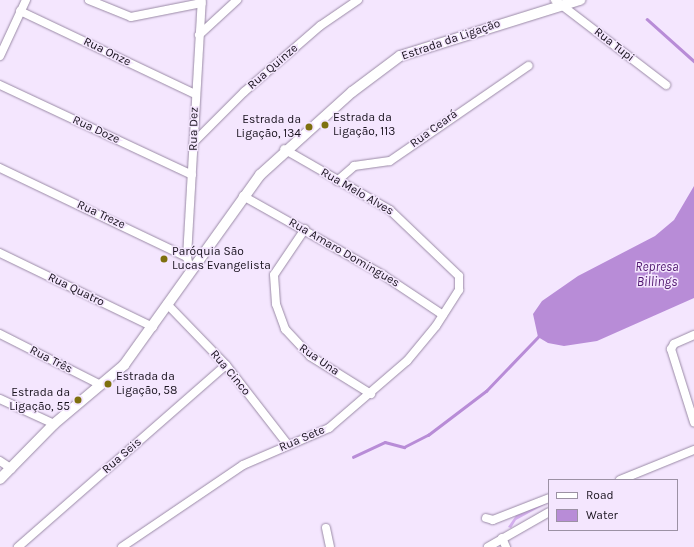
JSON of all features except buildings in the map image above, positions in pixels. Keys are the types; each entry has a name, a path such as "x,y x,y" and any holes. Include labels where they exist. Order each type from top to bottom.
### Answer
{"street":[{"path":"0,56 26,0"},
{"path":"89,0 131,16 202,1"},
{"path":"199,35 237,0"},
{"name":"Rua Quinze","path":"194,142 244,92 320,26 358,0"},
{"name":"Estrada da Ligação","path":"0,479 12,469 54,424 124,365 153,327 167,304 243,196 284,149 400,56 559,3 580,0"},
{"name":"Rua Dez","path":"187,257 194,142 195,94 202,1"},
{"name":"Rua Tupi","path":"559,3 666,85"},
{"name":"Rua Onze","path":"20,11 195,94"},
{"name":"Rua Ceará","path":"337,181 354,166 390,161 528,66"},
{"name":"Rua Doze","path":"0,85 192,175"},
{"name":"Rua Melo Alves","path":"284,149 337,181 390,210 459,276"},
{"name":"Rua Treze","path":"0,168 187,257"},
{"name":"Rua Amaro Domingues","path":"243,196 305,229 443,315"},
{"name":"Rua Una","path":"305,229 274,275 276,304 284,329 310,356 371,394"},
{"name":"Rua Quatro","path":"0,253 153,327"},
{"path":"187,257 190,271"},
{"name":"Rua Sete","path":"122,547 243,465 329,428 371,394 407,361 443,315 459,290 459,276"},
{"name":"Rua Cinco","path":"167,304 226,365 288,445"},
{"name":"Rua Três","path":"0,334 101,385"},
{"path":"694,335 674,344 671,349 694,422"},
{"name":"Rua Seis","path":"18,547 226,365"},
{"path":"0,399 54,424"},
{"path":"622,479 694,450"},
{"path":"0,461 12,469"},
{"path":"486,518 493,520 522,505 548,498"},
{"path":"488,547 548,513"},
{"path":"326,528 330,547"},
{"path":"502,538 506,547"}],"shaded area":[{"path":"548,502 516,520 511,528 508,527 517,514"}],"water":[{"name":"Represa Billings","path":"694,186 694,298 597,341 564,346 548,343 538,337 533,314 542,301 578,276 655,236 674,220"}],"waterway":[{"path":"647,19 694,61"},
{"path":"353,457 385,442 404,447 428,435 486,391 539,336"}],"place":[{"name":"Estrada da Ligação, 113","path":"325,125"},
{"name":"Estrada da Ligação, 134","path":"309,127"},
{"name":"Paróquia São Lucas Evangelista","path":"164,259"},
{"name":"Estrada da Ligação, 58","path":"108,384"},
{"name":"Estrada da Ligação, 55","path":"78,400"}]}
